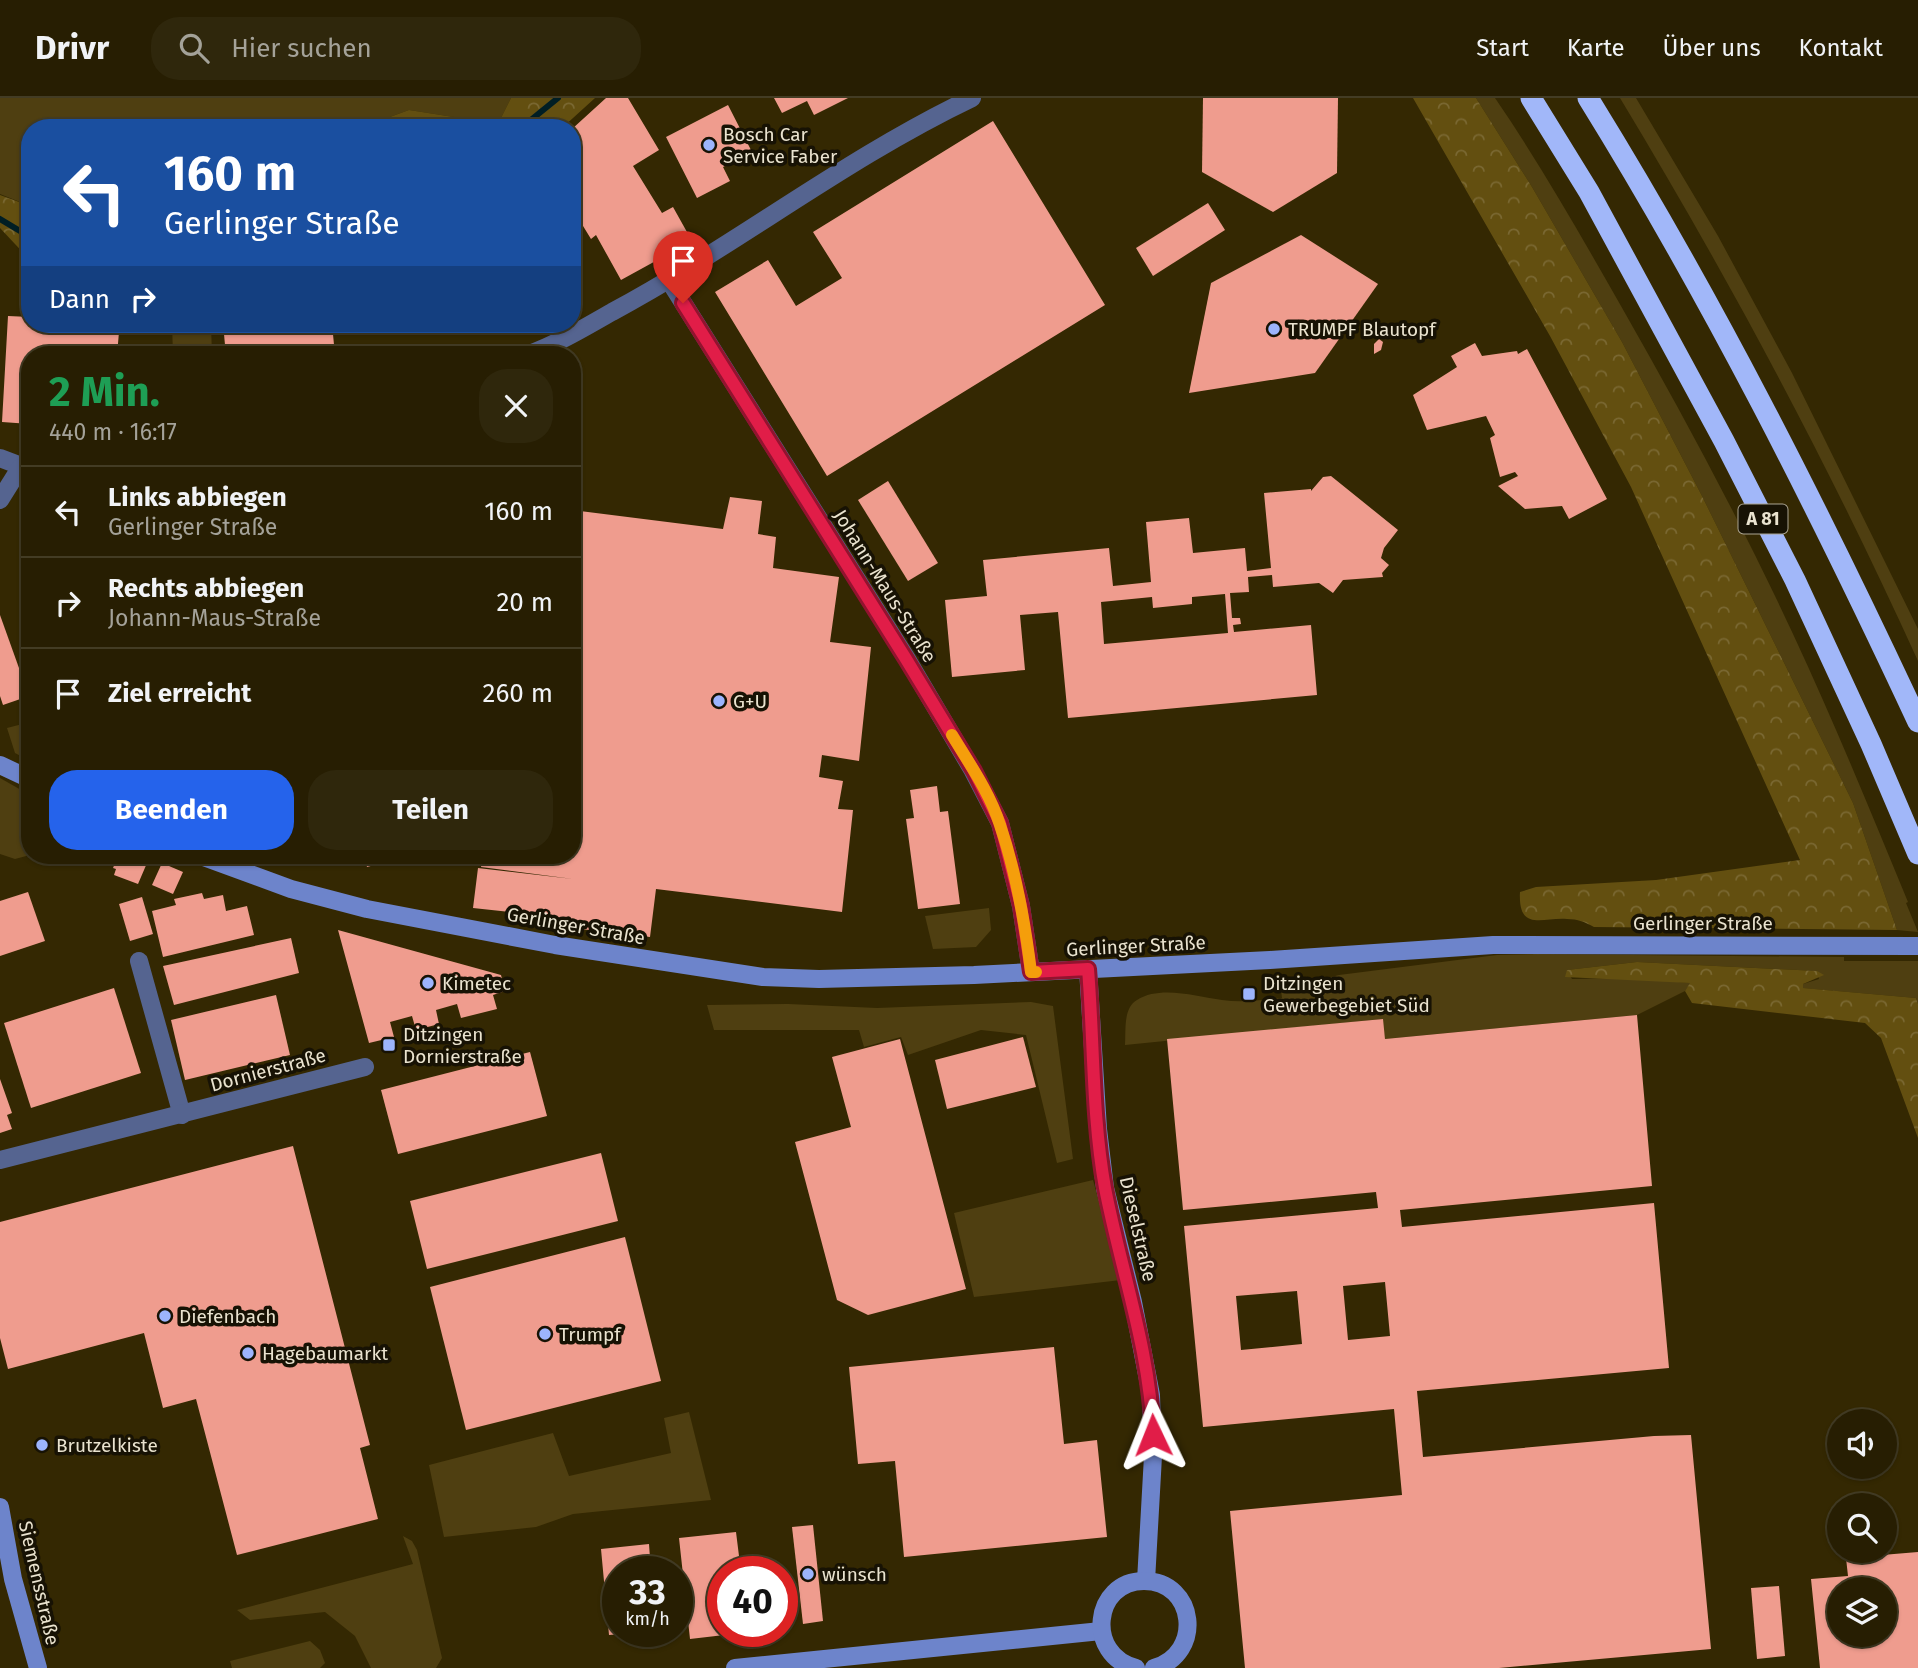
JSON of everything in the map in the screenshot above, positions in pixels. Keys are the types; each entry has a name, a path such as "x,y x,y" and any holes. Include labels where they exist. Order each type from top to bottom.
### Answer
{"highway":[{"name":"A 81","path":"1531,98 1614,236 1753,499 1818,631 1918,855"},
{"name":"A 81","path":"1588,98 1696,281 1772,421 1843,561 1918,722"}],"main road":[{"path":"0,765 21,775"},
{"name":"Gerlinger Straße","path":"223,864 292,889 367,909 555,945 763,977 886,978 1031,972 1493,945 1918,946"},
{"name":"Dieselstraße","path":"1088,969 1098,1129 1105,1188 1133,1302 1151,1395 1153,1455 1146,1581"},
{"name":"Siemensstraße","path":"0,1507 13,1579 38,1668"},
{"path":"1136,1668 1127,1666 1114,1657 1105,1645 1101,1618 1112,1596 1133,1583 1146,1581 1161,1584 1174,1592 1184,1605 1188,1619 1188,1635 1182,1649 1171,1661 1156,1668"},
{"path":"735,1668 1101,1630"}],"street":[{"path":"581,330 670,282 771,215 921,122 972,98"},
{"name":"Johann-Maus-Straße","path":"670,282 974,771 1000,823 1023,914 1031,972"},
{"path":"551,346 575,333"},
{"path":"0,458 21,467"},
{"path":"0,500 21,474"},
{"path":"139,961 182,1115"},
{"name":"Dornierstraße","path":"0,1160 365,1067"}],"shaded area":[{"path":"0,98 511,98 500,119 466,119 409,110 384,119 21,119 21,202 0,194"},
{"path":"1476,98 1495,98 1528,149 1621,306 1710,468 1808,667 1908,902 1906,903 1918,932 1897,930 1853,803 1702,496 1622,342 1532,187"},
{"path":"1620,98 1636,98 1718,236 1792,373 1918,629 1918,661 1850,517 1777,375 1701,235"},
{"path":"172,333 211,333 212,346 173,346"},
{"path":"21,724 21,756 15,753 7,728"},
{"path":"0,778 21,790 21,857 15,859 0,854"},
{"path":"989,908 991,930 976,947 933,949 925,916"},
{"path":"1497,955 1844,957 1844,961 1918,961 1918,1004 1916,998 1802,988 1803,984 1819,979 1817,971 1637,962 1567,970 1572,979 1627,978 1691,983 1685,991 1637,1015 1385,1039 1382,1019 1125,1045 1129,1008 1137,1000 1157,993 1179,993 1230,1001 1267,1000 1282,998 1281,990 1339,975"},
{"path":"1031,1002 1053,1006 1073,1159 1057,1163 1026,1035 981,1030 908,1055 901,1037 864,1047 859,1030 714,1030 707,1005 788,1004 877,1008"},
{"path":"1093,1180 1121,1280 974,1297 954,1213"},
{"path":"689,1412 711,1500 573,1514 536,1527 444,1537 429,1465 553,1433 569,1476 671,1453 664,1418"},
{"path":"403,1536 412,1541 417,1550 442,1658 436,1668 371,1668 355,1636 325,1612 250,1620 237,1610 413,1564"},
{"path":"310,1641 320,1650 325,1663 320,1668 232,1668 230,1661"}],"green space":[{"path":"511,98 595,98 572,119 500,119"},
{"path":"1413,98 1476,98 1532,187 1622,342 1702,496 1853,803 1897,930 1594,927 1575,920 1533,920 1523,913 1520,892 1536,887 1656,880 1800,860 1631,487 1550,336"},
{"path":"409,110 466,119 384,119"},
{"path":"0,195 21,203 21,250 0,228"},
{"path":"1637,962 1817,971 1824,975 1803,984 1803,988 1916,998 1918,1138 1881,1038 1865,1023 1692,1003 1685,991 1690,983 1565,977 1567,970"}],"building":[{"path":"606,98 628,98 659,150 633,166 662,213 673,207 692,241 621,280 596,235 591,239 581,223 581,121"},
{"path":"774,98 848,98 814,115 807,101 782,113"},
{"path":"1203,98 1338,98 1337,173 1273,212 1202,172"},
{"name":"Bosch Car Service Faber","path":"728,105 752,152 723,167 730,181 697,198 666,137"},
{"path":"993,121 1105,305 827,476 715,292 768,260 796,306 842,278 813,232"},
{"path":"1208,203 1225,230 1153,276 1136,248"},
{"name":"TRUMPF Blautopf","path":"1301,235 1378,284 1315,373 1189,393 1211,283"},
{"path":"8,316 21,317 21,333 119,333 118,346 21,346 21,423 2,422"},
{"path":"224,333 333,333 334,346 225,346"},
{"path":"1379,339 1383,342 1381,350 1374,354 1374,344"},
{"path":"1475,343 1482,356 1517,351 1518,354 1527,349 1607,499 1569,519 1562,506 1525,509 1498,486 1518,476 1515,472 1500,477 1490,438 1495,435 1486,416 1427,430 1413,395 1457,367 1451,356"},
{"path":"1331,476 1398,530 1384,548 1381,558 1389,565 1382,573 1383,577 1343,580 1333,593 1319,583 1273,587 1272,575 1248,577 1249,592 1230,593 1232,618 1240,618 1241,624 1233,625 1234,632 1311,625 1317,695 1068,718 1058,612 1020,615 1025,670 952,677 945,600 987,596 983,560 1109,548 1113,586 1151,582 1146,522 1189,518 1193,553 1245,548 1247,571 1271,568 1264,493 1311,491 1323,477","holes":["1225,594 1228,633 1104,644 1101,602 1152,597 1153,608 1192,604 1192,597"]},
{"path":"888,481 938,563 908,581 858,500"},
{"name":"G+U","path":"730,497 762,501 758,534 776,537 773,568 839,577 830,642 871,647 859,761 822,755 819,777 843,781 838,809 853,810 842,912 656,889 650,937 546,925 547,916 473,908 478,868 573,879 481,867 482,864 581,864 581,511 723,529"},
{"path":"0,615 21,674 21,699 3,705 0,696"},
{"path":"937,786 940,812 948,811 960,904 918,909 906,819 914,818 910,790"},
{"path":"115,864 147,864 138,884 114,875 116,869 113,868"},
{"path":"162,864 183,872 173,894 152,885"},
{"path":"28,892 45,941 0,956 0,901"},
{"path":"202,893 204,899 223,895 226,911 247,906 254,935 163,957 152,911 176,905 174,899"},
{"path":"142,897 153,934 130,941 119,904"},
{"name":"Kimetec","path":"338,930 501,975 505,991 493,995 497,1009 461,1018 457,1004 436,1010 439,1024 416,1030 412,1016 390,1022 394,1037 369,1043"},
{"path":"291,938 299,973 174,1005 163,966"},
{"path":"114,988 141,1073 31,1108 4,1023"},
{"path":"276,995 290,1055 185,1080 171,1020"},
{"path":"1637,1015 1652,1186 1400,1210 1402,1227 1654,1203 1669,1368 1417,1391 1423,1457 1691,1435 1711,1649 1499,1668 1245,1668 1230,1511 1402,1495 1394,1409 1203,1427 1184,1226 1378,1208 1376,1192 1183,1210 1167,1039 1383,1019 1385,1039","holes":["1385,1282 1390,1336 1348,1340 1343,1286","1297,1291 1302,1344 1241,1350 1236,1296"]},
{"path":"1023,1037 1036,1087 947,1109 935,1060"},
{"path":"900,1039 966,1289 868,1315 837,1300 795,1142 851,1127 832,1057"},
{"path":"530,1052 547,1116 398,1154 381,1090"},
{"path":"0,1079 12,1113 7,1115 12,1129 0,1133"},
{"name":"Hagebaumarkt","path":"293,1146 370,1445 360,1448 378,1519 237,1555 196,1399 163,1408 144,1333 8,1369 0,1338 0,1222"},
{"path":"601,1153 618,1221 427,1269 410,1201"},
{"name":"Trumpf","path":"625,1237 661,1381 466,1430 430,1287"},
{"path":"1054,1347 1064,1444 1097,1440 1107,1537 904,1557 895,1461 858,1464 849,1367"},
{"name":"wünsch","path":"813,1525 823,1621 803,1624 798,1556 795,1556 792,1527"},
{"path":"736,1532 739,1556 707,1556 707,1637 693,1639 693,1556 681,1556 679,1538"},
{"path":"649,1544 650,1556 602,1556 602,1560 601,1549"},
{"path":"1918,1552 1918,1668 1820,1668 1811,1579 1827,1578 1827,1647 1897,1647 1897,1577 1836,1577 1848,1576 1847,1563 1897,1563 1897,1554"},
{"path":"1779,1586 1785,1656 1757,1659 1751,1588"}],"waterway":[{"path":"532,119 558,98"},
{"path":"0,219 21,232"}],"slow traffic":[{"path":"952,735 1000,823 1025,922 1031,972 1036,972"}],"place":[{"name":"Bosch Car Service Faber","path":"709,145"},
{"name":"TRUMPF Blautopf","path":"1274,329"},
{"name":"G+U","path":"719,701"},
{"name":"Kimetec","path":"428,983"},
{"name":"Ditzingen Gewerbegebiet Süd","path":"1249,994"},
{"name":"Ditzingen Dornierstraße","path":"389,1045"},
{"name":"Diefenbach","path":"165,1316"},
{"name":"Trumpf","path":"545,1334"},
{"name":"Hagebaumarkt","path":"248,1353"},
{"name":"Brutzelkiste","path":"42,1445"},
{"name":"wünsch","path":"808,1574"}],"route":[{"path":"683,303 974,771 1000,823 1025,922 1031,972 1088,969 1098,1129 1105,1188 1133,1302 1151,1395 1153,1435"}]}
